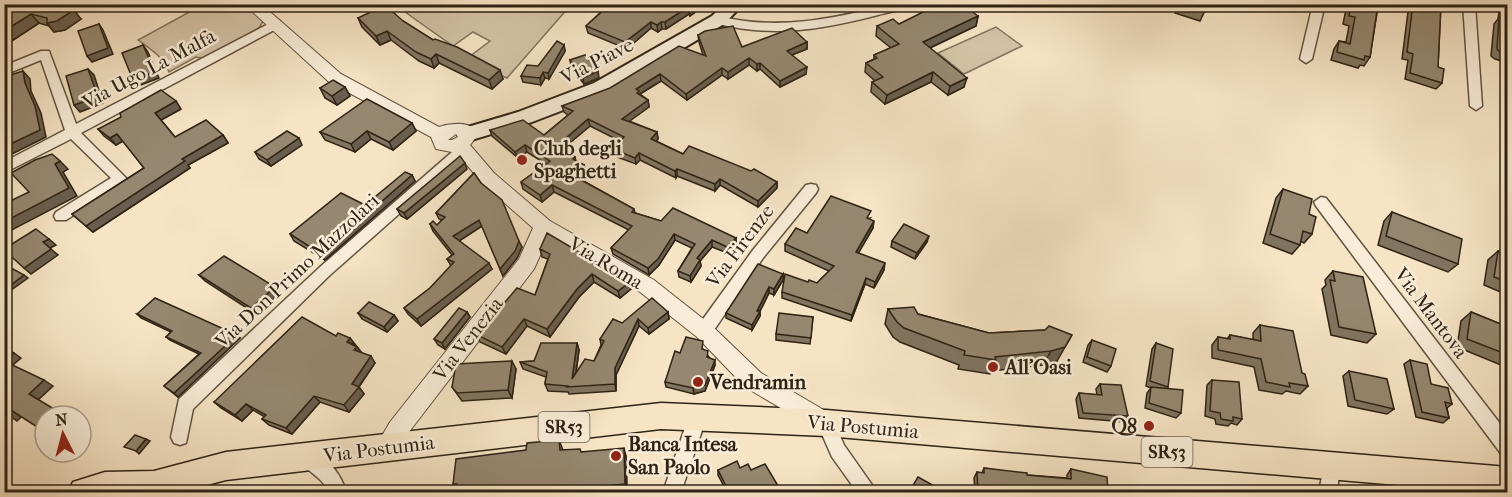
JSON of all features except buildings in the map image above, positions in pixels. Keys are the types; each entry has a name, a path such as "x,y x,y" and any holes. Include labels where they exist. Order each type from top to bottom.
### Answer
{"main road":[{"name":"Via Piave","path":"464,143 592,93 718,20 735,4"},
{"name":"Via Postumia","path":"83,492 104,486 136,490 220,468 661,416 826,423 1330,479 1508,481"},
{"name":"Via Postumia","path":"186,492 202,478 220,468"}],"street":[{"path":"251,4 335,78 441,135 448,130 464,129 464,143"},
{"path":"718,20 733,25 758,28 799,27 840,21 907,4"},
{"path":"1306,59 1319,4"},
{"path":"1469,4 1476,106"},
{"name":"Via Ugo La Malfa","path":"4,168 276,24"},
{"name":"Via Ugo La Malfa","path":"4,71 45,54 72,132 120,179 61,216"},
{"name":"Via Roma","path":"464,143 488,178 543,226 620,268 704,331 753,380 826,423"},
{"name":"Via Don Primo Mazzolari","path":"180,437 185,405 324,271 464,143"},
{"name":"Via Firenze","path":"704,331 758,254 812,189"},
{"name":"Via Mantova","path":"1321,202 1508,449"},
{"name":"Via Venezia","path":"387,448 398,429 527,263 543,226"},
{"name":"Via Roma","path":"753,380 765,401 767,420"},
{"path":"672,492 698,416"},
{"path":"826,423 839,452 868,492"},
{"path":"308,458 328,472 337,492"}],"shaded area":[{"path":"401,4 566,4 569,7 507,78 465,60 490,41 473,32 453,46 398,7"},
{"path":"202,5 249,5 265,18 259,28 205,59 196,57 169,72 160,57 138,40"},
{"path":"996,27 1022,46 964,74 938,53"}],"place":[{"name":"Club degli Spaghetti","path":"522,160"},
{"name":"All'Oasi","path":"993,367"},
{"name":"Vendramin","path":"698,382"},
{"name":"Q8","path":"1149,426"},
{"name":"Banca Intesa San Paolo","path":"616,456"}]}
